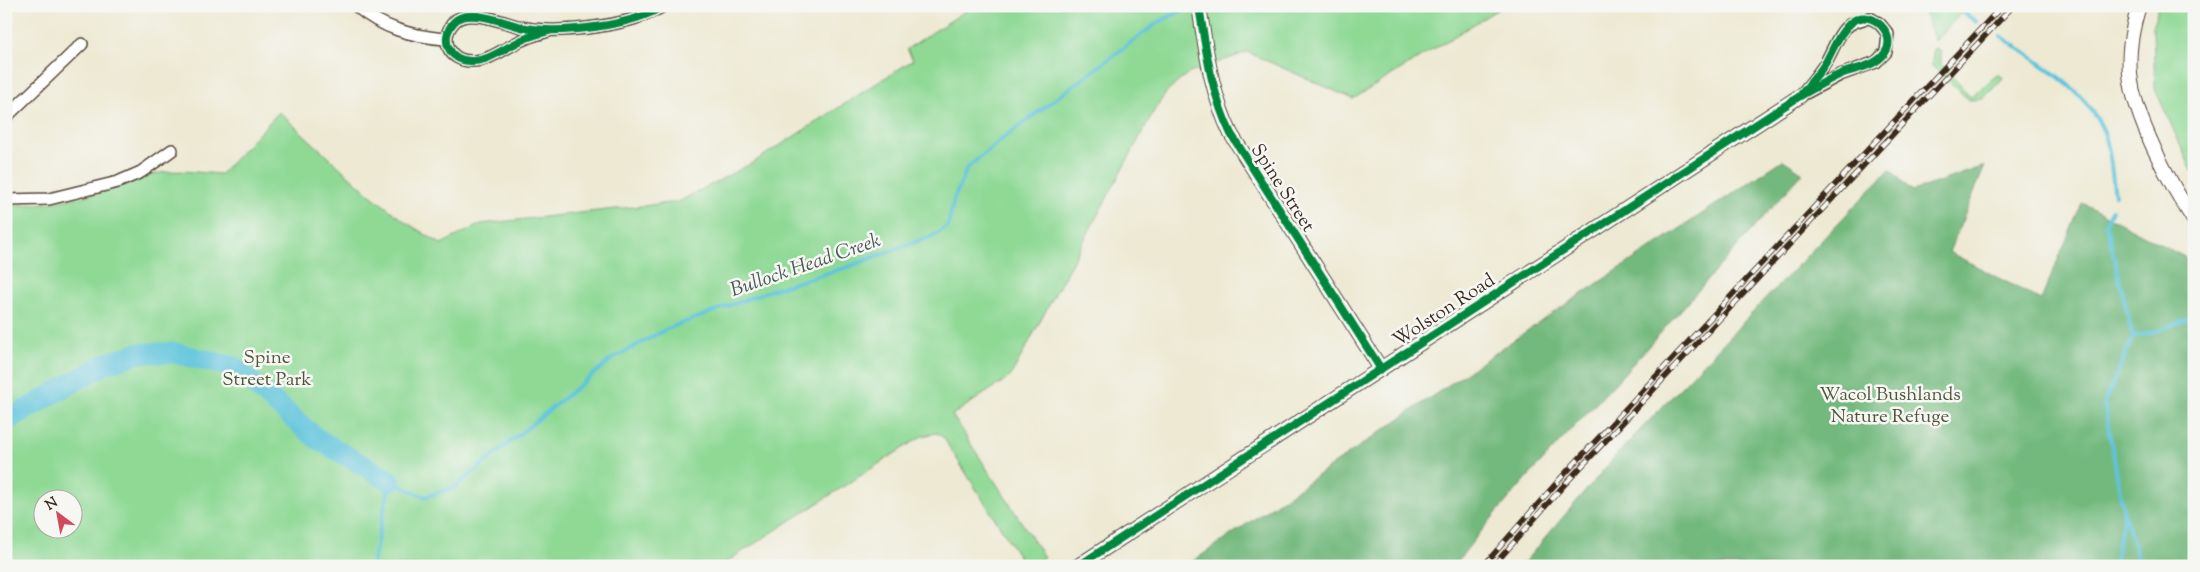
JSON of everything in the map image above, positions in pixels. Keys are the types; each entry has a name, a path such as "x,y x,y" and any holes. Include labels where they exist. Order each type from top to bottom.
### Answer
{"street":[{"path":"356,6 377,22 400,32 445,39"},
{"path":"548,31 525,28 487,17 469,15 456,19 448,29 445,39 449,48 459,59 472,62 488,58 522,40 548,31 629,20 644,16 663,6"},
{"name":"Spine Street","path":"1199,6 1212,80 1221,112 1235,140 1381,369"},
{"path":"2138,6 2130,48 2130,75 2136,103 2160,158 2181,200 2194,220"},
{"name":"Wolston Road","path":"1078,566 1800,96 1840,74 1876,62 1886,52 1888,34 1879,23 1870,18 1856,19 1844,29 1825,63 1800,96"},
{"path":"6,117 82,44"},
{"path":"6,200 49,199 118,182 140,172 172,150"}],"green space":[{"name":"Spine Street Park","path":"973,6 1503,6 1353,99 1247,52 1187,74 1166,93 1155,109 1010,377 952,415 1044,557 1031,566 1025,566 943,437 937,433 922,436 720,566 6,566 6,205 37,204 67,200 167,172 182,171 221,174 279,112 369,194 407,223 441,244 481,224 678,202 754,162 913,60 907,49"},
{"path":"1918,6 1968,6 1935,41 1925,14"},
{"path":"2158,6 2194,6 2194,175 2155,89 2153,27"},
{"path":"1934,48 1941,52 1941,64 1971,97 1999,73 2003,78 1983,99 1969,100 1931,65"},
{"path":"1783,160 1803,173 1619,379 1513,493 1454,566 1186,566 1553,313"},
{"name":"Wacol Bushlands Nature Refuge","path":"1985,166 1949,252 2041,300 2082,203 2194,262 2194,566 1521,566 1619,452 1890,169 1912,191"}],"waterway":[{"name":"Bullock Head Creek","path":"372,566 390,481 425,497 455,487 613,358 667,329 771,290 848,267 937,234 948,226 954,199 967,168 1006,136 1157,23 1191,6"},
{"name":"Bullock Head Creek","path":"1953,6 1977,22"},
{"name":"Bullock Head Creek","path":"2001,36 2047,68 2076,92 2099,121 2106,138 2115,195"},
{"name":"Bullock Head Creek","path":"2112,210 2106,224 2133,337 2104,403 2124,514 2114,566"},
{"path":"2133,337 2157,331 2185,320 2194,319"},
{"path":"6,421 105,364 139,353 175,353 234,367 316,438 390,481"},
{"path":"2125,515 2140,566"}],"railway":[{"path":"1483,566 1560,479 2002,6"},
{"path":"1493,566 1565,484 2013,6"}],"cycle path":[{"path":"549,31 527,38 490,57 477,61 463,60 457,57 452,53 447,42 447,35 454,22 469,16 488,18 526,28 558,30 596,27 634,19 663,6"},
{"path":"1199,6 1214,87 1231,134 1381,369"},
{"path":"1078,566 1800,96 1836,76 1881,58 1888,46 1888,38 1881,25 1867,18 1860,18 1848,25 1840,35 1823,66 1800,96"}]}
